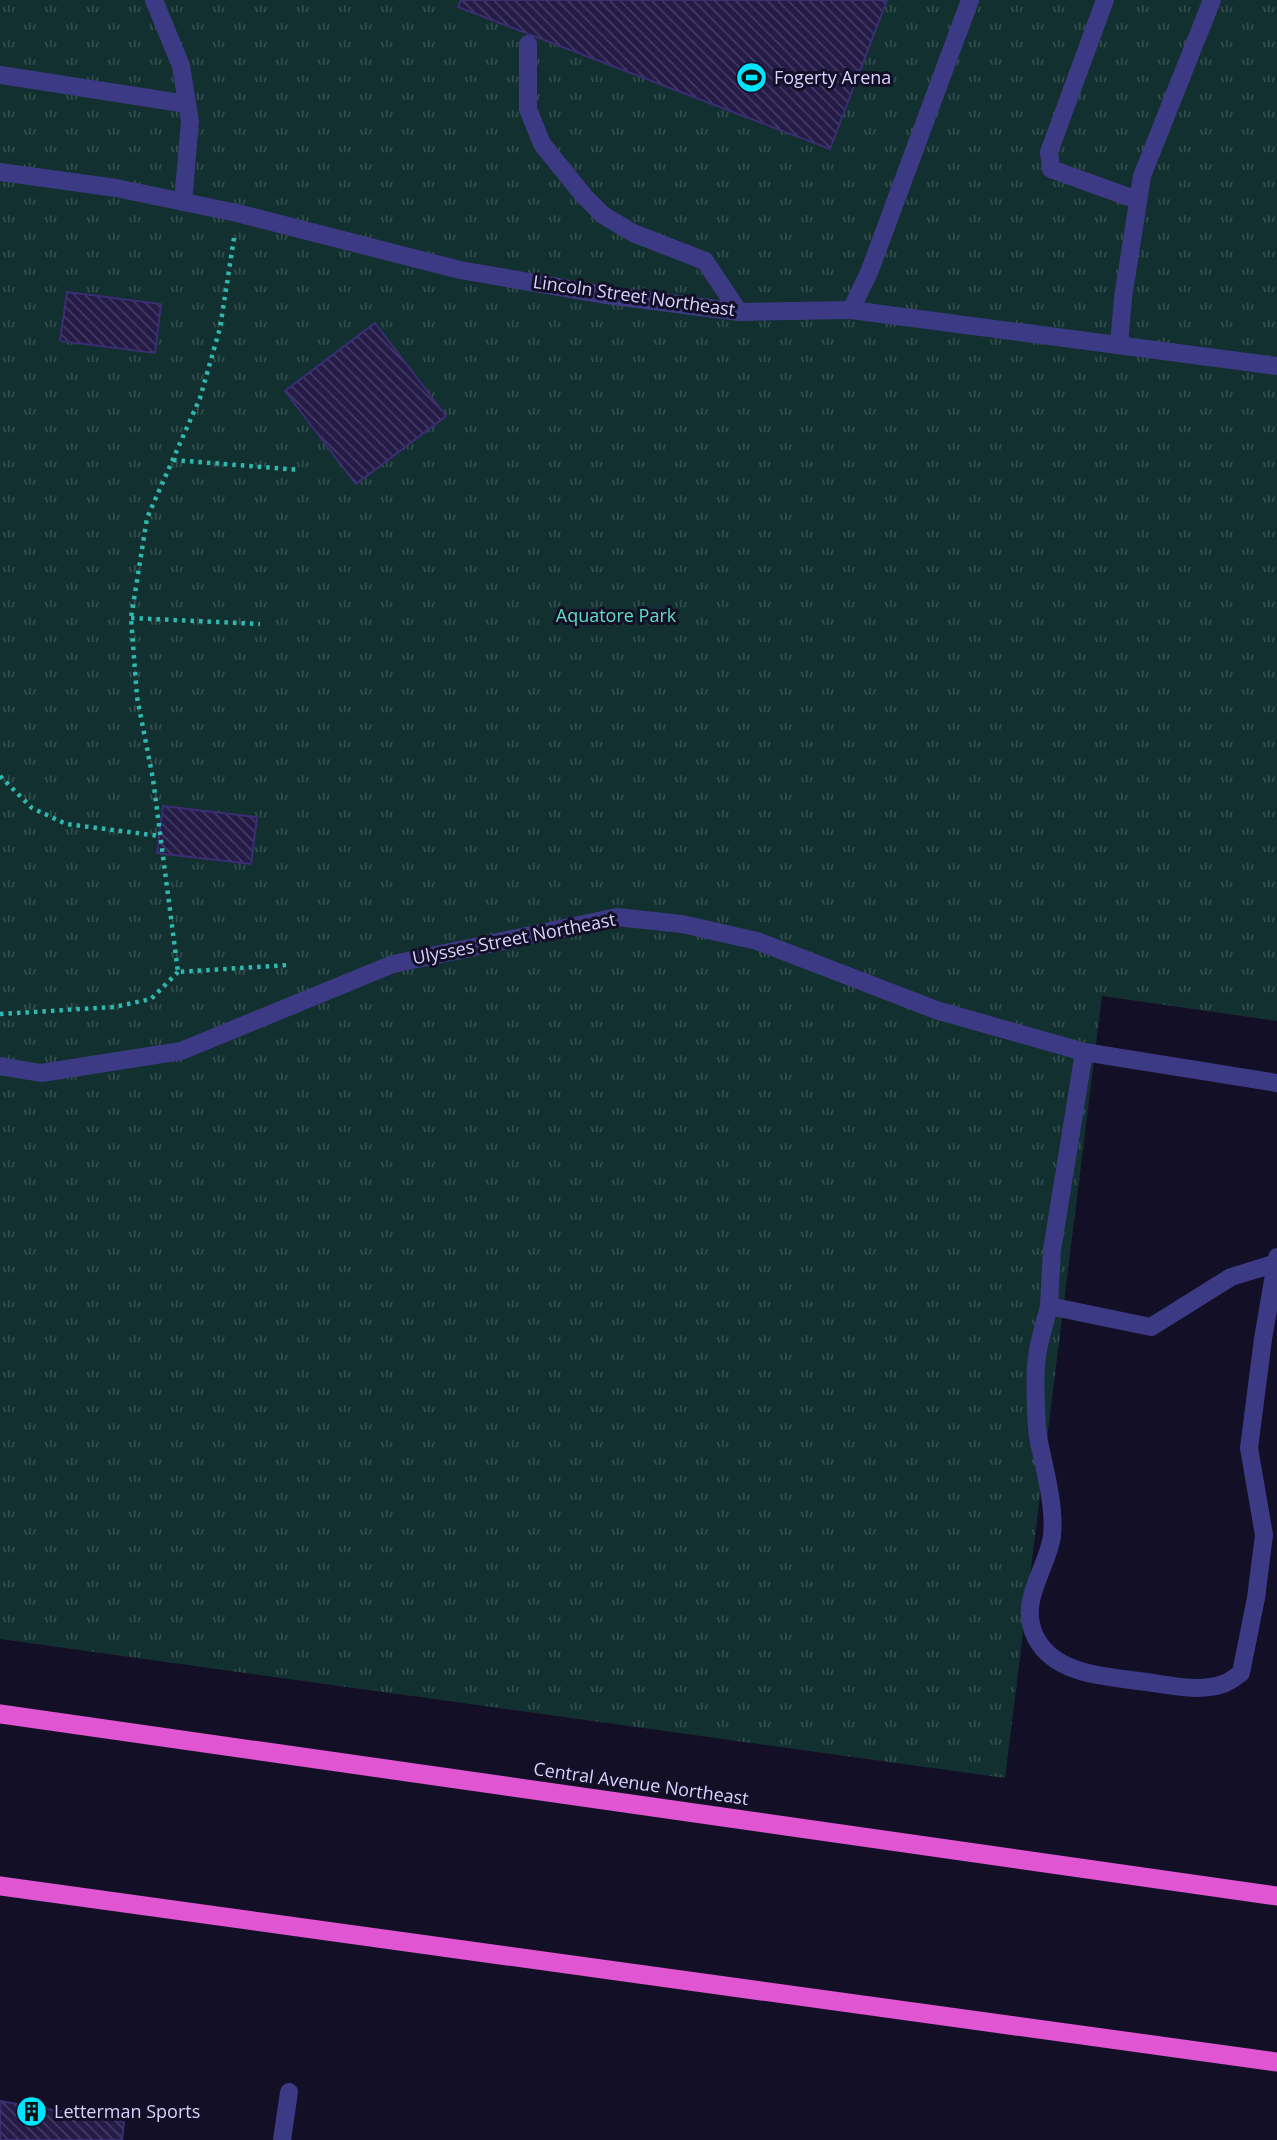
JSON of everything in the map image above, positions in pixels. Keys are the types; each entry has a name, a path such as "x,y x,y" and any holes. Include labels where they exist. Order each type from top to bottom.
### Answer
{"highway":[{"name":"Central Avenue Northeast","path":"0,1714 1277,1896"},
{"path":"0,1886 1277,2062"}],"street":[{"path":"154,0 181,66 190,121 183,202"},
{"path":"851,310 870,270 970,0"},
{"path":"1105,0 1049,152 1051,169 1136,200"},
{"path":"1119,345 1136,200 1142,176 1212,0"},
{"path":"528,44 528,109 542,144 603,215 633,233 705,261 739,312"},
{"path":"0,75 187,104"},
{"name":"Lincoln Street Northeast","path":"0,172 116,188 237,213 460,270 600,294 739,312 851,310 1277,366"},
{"name":"Ulysses Street Northeast","path":"0,1066 41,1073 181,1051 393,964 617,917 682,924 757,941 936,1010 1084,1052 1277,1083"},
{"path":"1049,1306 1151,1326 1231,1277 1277,1261 1263,1339 1249,1448 1264,1535 1256,1598 1241,1673 1225,1684 1197,1688 1086,1673 1062,1664 1048,1653 1032,1629 1029,1613 1032,1596 1052,1537 1049,1481 1038,1439 1036,1359 1049,1306 1052,1250 1084,1052"},
{"path":"282,2140 289,2092"}],"path":[{"path":"178,972 153,779 137,697 131,618 147,518 201,398 220,328 237,213"},
{"path":"173,460 300,470"},
{"path":"131,618 260,624"},
{"path":"0,776 32,808 66,824 160,836"},
{"path":"0,1013 114,1007 151,999 178,972 288,965"}],"green space":[{"name":"Aquatore Park","path":"0,0 1277,0 1277,1021 1102,996 1005,1778 0,1639"}],"building":[{"name":"Fogerty Arena","path":"461,0 887,0 830,149 458,7"},
{"path":"67,292 161,304 155,353 60,341"},
{"path":"375,323 446,416 356,484 285,391"},
{"path":"163,806 257,817 251,864 157,853"},
{"name":"Letterman Sports","path":"0,2101 124,2122 122,2140 0,2140"}],"place":[{"name":"Fogerty Arena","path":"751,78"},
{"name":"Letterman Sports","path":"31,2112"}]}
